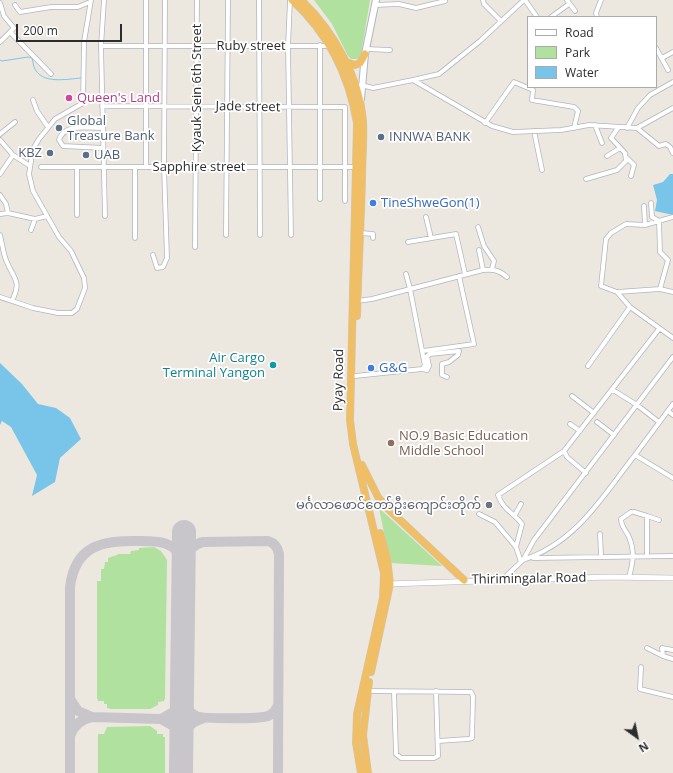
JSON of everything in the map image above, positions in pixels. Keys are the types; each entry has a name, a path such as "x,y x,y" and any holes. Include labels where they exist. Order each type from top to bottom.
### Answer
{"highway":[{"name":"Pyay Road","path":"291,0 315,24 357,87 363,122 361,233 357,300 354,430 387,558 387,584 367,691 363,735 368,773"},
{"name":"Pyay Road","path":"301,0 328,29 343,64"},
{"path":"343,64 355,65 360,63 366,51"},
{"name":"Pyay Road","path":"357,87 351,426 353,444 387,584 357,714 356,743 361,773"},
{"path":"362,465 378,497 385,506 464,580"}],"main road":[{"path":"357,87 376,3"}],"street":[{"path":"104,0 101,46 105,216"},
{"path":"146,0 146,167"},
{"path":"153,255 158,268 163,267 167,258 164,167 165,0"},
{"name":"Kyauk Sein 6th Street","path":"195,247 197,0"},
{"path":"226,235 228,0"},
{"path":"258,0 260,234"},
{"path":"291,0 288,46 291,235"},
{"path":"483,0 484,4 501,21"},
{"path":"357,87 373,88 439,74 524,0 537,16"},
{"path":"597,16 596,13 601,0"},
{"path":"15,5 20,12 51,7 78,7 90,1"},
{"path":"0,297 58,313 72,313 77,309 85,288 84,278 71,251 59,237 31,186 30,166 36,144 48,127 60,115 83,103 84,42 90,1"},
{"path":"376,3 398,4 416,8 445,1"},
{"path":"552,16 568,2 575,12"},
{"path":"0,3 4,16 14,28 0,42"},
{"path":"10,32 50,74"},
{"path":"320,45 320,199"},
{"name":"Ruby street","path":"101,46 330,46"},
{"path":"366,51 390,50"},
{"path":"657,50 668,70"},
{"path":"662,58 673,52"},
{"path":"413,80 492,126 513,132 562,130 595,125 618,128 637,128 673,108"},
{"path":"485,122 514,82 527,87"},
{"path":"627,128 638,108 650,95 673,82"},
{"path":"528,88 533,90 532,100 574,107 578,111 574,128"},
{"path":"33,100 37,111 48,127"},
{"name":"Jade street","path":"102,106 288,108 345,107 345,167"},
{"path":"0,134 15,122"},
{"path":"595,125 602,143"},
{"path":"103,128 70,128 63,133 59,140 63,146 103,148"},
{"path":"618,128 611,138 625,153 626,158 634,165 630,176"},
{"path":"637,128 660,146 666,144 670,147 673,153"},
{"path":"534,131 542,170"},
{"path":"0,140 13,154 30,166"},
{"path":"607,156 620,148"},
{"path":"0,174 13,154"},
{"path":"586,179 617,170 626,158"},
{"name":"Sapphire street","path":"41,167 356,167"},
{"path":"76,167 76,215"},
{"path":"135,167 135,238"},
{"path":"345,167 345,201"},
{"path":"0,195 6,204 8,214"},
{"path":"651,203 652,217 659,221"},
{"path":"644,206 645,225"},
{"path":"0,214 35,219 47,216"},
{"path":"426,217 430,238"},
{"path":"673,217 645,225 626,224 611,232 606,239 601,286 617,292 660,289 673,292"},
{"path":"31,230 35,219"},
{"path":"659,221 660,252 668,260 660,289"},
{"path":"478,227 484,246 494,261 492,269"},
{"path":"361,233 373,234 374,238"},
{"path":"408,242 456,234 465,274"},
{"path":"0,235 6,260 17,281 17,291 12,301"},
{"path":"479,250 483,270"},
{"path":"357,300 372,299 483,270 492,269 501,272 507,277"},
{"path":"406,274 423,351 425,366 422,369"},
{"path":"423,351 474,344 459,276"},
{"path":"617,292 630,307 673,338"},
{"path":"588,366 630,307"},
{"path":"516,547 522,524 515,515 504,507 498,495 564,452 659,329"},
{"path":"355,376 422,369 427,370 429,366 427,356 430,354 459,351 458,355 452,360 442,364 442,375 447,377"},
{"path":"504,579 522,561 534,540 673,357"},
{"path":"613,390 637,405 659,422"},
{"path":"572,396 594,413"},
{"path":"522,561 531,558 572,534 587,518 673,404"},
{"path":"668,411 673,415"},
{"path":"596,422 614,436"},
{"path":"570,424 580,431"},
{"path":"564,452 567,457 586,473"},
{"path":"635,455 673,478"},
{"path":"515,515 522,504"},
{"path":"629,577 634,556 628,536 621,523 621,519 632,512 659,520"},
{"path":"479,514 494,522 516,547 522,561"},
{"path":"646,516 647,556"},
{"path":"600,534 601,555"},
{"path":"531,558 601,555 673,556"},
{"name":"Thirimingalar Road","path":"387,584 504,579 629,577 673,578"},
{"path":"647,648 673,659"},
{"path":"663,656 662,648 673,650"},
{"path":"641,667 640,689 673,697"},
{"path":"367,691 471,692 473,696 472,738 438,741"},
{"path":"394,692 397,756 401,758 434,758 438,754 436,692"}],"green space":[{"path":"314,0 370,0 361,54 358,59 351,59 348,56 332,24"},
{"path":"379,508 442,566 390,563"},
{"path":"154,547 161,551 167,560 165,698 164,701 158,702 158,705 150,709 107,708 107,704 104,704 104,701 98,701 97,698 97,581 101,581 101,569 104,569 105,562 108,562 108,558 118,554 130,554 131,551 139,550 139,548"},
{"path":"150,726 157,731 157,734 163,734 163,737 165,737 165,773 98,773 98,734 104,734 107,727"}],"water":[{"path":"670,174 673,174 673,215 655,211 657,200 653,185 663,182"},
{"path":"0,363 22,384 38,404 56,408 70,418 81,439 60,458 55,482 32,496 37,475 11,427 2,421 0,425"}],"waterway":[{"path":"0,60 2,61 28,57 32,58 37,73 48,79 62,80 81,78"}],"taxiway":[{"path":"70,773 70,587 73,573 78,562 84,554 92,548 102,544 124,541 152,541 164,543 175,549 183,562"},
{"path":"183,562 191,549 203,542 268,541 274,544 278,550 278,773"},
{"path":"181,697 183,703 193,714 196,716 209,718 263,717 272,714 278,705"},
{"path":"70,699 78,711 92,717 161,719 175,711 181,698"},
{"path":"70,736 78,723 84,719 92,717"},
{"path":"181,741 184,732 189,726 195,721 204,718"},
{"path":"161,719 175,727 181,741"}],"runway":[{"path":"181,773 184,532"}],"place":[{"name":"Queen's Land","path":"69,98"},
{"name":"Global Treasure Bank","path":"59,128"},
{"name":"INNWA BANK","path":"381,137"},
{"name":"KBZ","path":"50,153"},
{"name":"UAB","path":"86,155"},
{"name":"TineShweGon(1)","path":"373,203"},
{"name":"Air Cargo Terminal Yangon","path":"273,365"},
{"name":"G&G","path":"371,368"},
{"name":"NO.9 Basic Education Middle School","path":"391,443"},
{"name":"မင်္ဂလာဖောင်တော်ဦးကျောင်းတိုက်","path":"489,505"}]}
